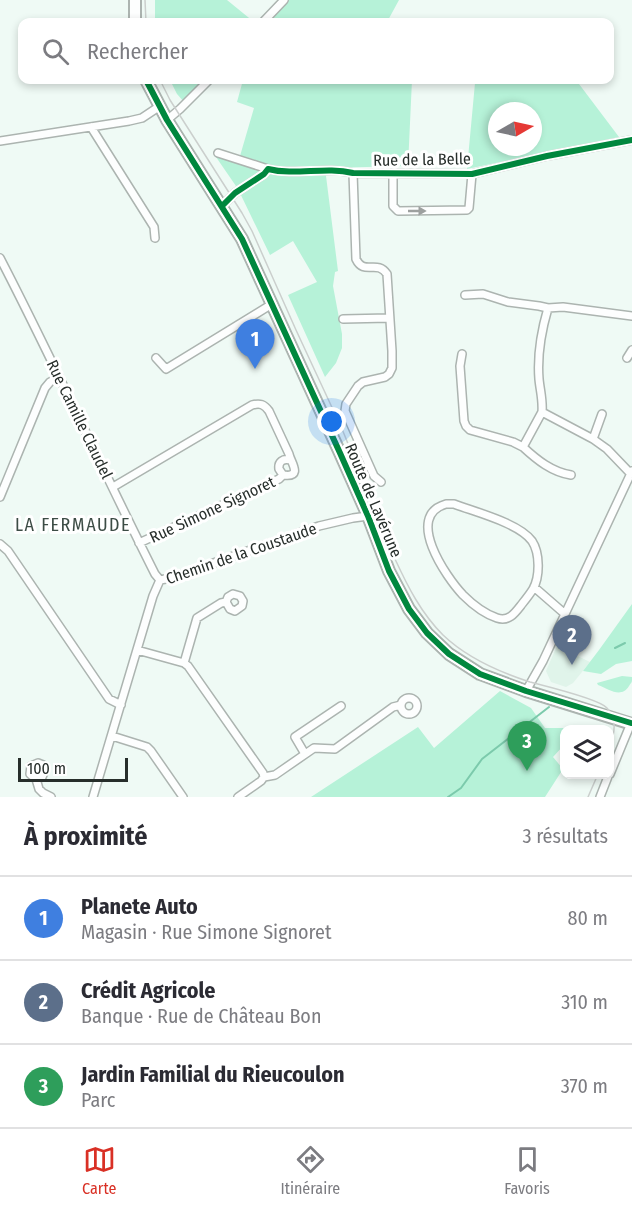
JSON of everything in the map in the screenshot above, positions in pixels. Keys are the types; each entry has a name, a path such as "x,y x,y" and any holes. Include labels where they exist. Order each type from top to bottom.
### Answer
{"main road":[{"path":"135,0 135,18"},
{"name":"Route de Lavérune","path":"148,84 167,120 242,239 368,516 389,571 400,594 427,633 449,654 480,674 526,691 632,723"}],"street":[{"path":"267,18 284,0"},
{"path":"167,120 205,84"},
{"path":"0,141 138,119 160,106"},
{"path":"91,127 154,227 155,238"},
{"name":"Rue de la Belle","path":"218,153 277,171 342,170 353,173 471,174 547,156 632,140"},
{"path":"222,206 235,193 268,169"},
{"path":"353,173 356,259 362,267 379,267 385,271 392,368 385,377 363,382 352,394 345,407 374,476 381,482"},
{"path":"393,174 393,206 398,211 467,210 471,174"},
{"name":"Rue Camille Claudel","path":"0,258 160,580"},
{"path":"465,295 483,294 508,302 548,308 632,316"},
{"path":"156,358 166,369 272,304"},
{"path":"523,447 542,412 539,348 548,308"},
{"path":"343,319 389,318"},
{"path":"627,358 632,350"},
{"path":"462,354 460,366 466,426 470,430 513,442 558,473 571,475"},
{"path":"0,497 45,388 59,377"},
{"name":"Rue Simone Signoret","path":"113,487 252,405 264,405 269,411 290,460 295,466 294,471 140,543"},
{"path":"526,691 543,662 629,484 631,472 593,439 542,412"},
{"path":"593,439 602,414"},
{"name":"Rue Simone Signoret","path":"283,475 279,469 280,462 290,460"},
{"path":"454,504 512,526 521,532 530,539 537,551 539,564 534,588 509,618 495,617 473,603 446,573 434,551 428,532 428,522 432,513 441,505 454,504"},
{"name":"Chemin de la Coustaude","path":"93,797 153,596 160,580 319,526 368,516"},
{"path":"0,544 8,551 109,699 121,705"},
{"path":"534,588 565,614"},
{"path":"184,663 198,618 226,602"},
{"path":"137,650 188,666 264,777"},
{"path":"238,797 264,777 275,775 314,748 335,748 393,707 401,705"},
{"path":"305,754 296,737 341,706"},
{"path":"614,763 632,723"},
{"path":"112,736 147,747 152,751 183,797"},
{"path":"36,779 40,795 51,797"},
{"path":"600,797 607,779"}],"shaded area":[{"path":"557,646 590,662 573,683 566,687 551,682 546,671"}],"green space":[{"path":"155,0 227,0 249,18 155,18"},
{"path":"288,0 399,0 389,18 271,18"},
{"path":"172,84 201,84 184,102"},
{"path":"242,84 412,84 408,166 325,168 338,271 335,272 333,286 342,334 342,348 336,363 325,377 288,295 317,282 293,241 270,255 238,189 216,157 238,161 240,156 254,108 237,102"},
{"path":"475,84 579,84 619,137 542,153 542,102 488,102 488,156 529,156 467,169"},
{"path":"632,604 632,661 616,664 601,674 583,671 599,650"},
{"path":"622,676 632,677 631,683 622,692 611,691 597,683"},
{"path":"500,691 531,708 545,728 560,728 560,749 553,757 560,765 560,774 545,797 311,797 418,727 434,748"}],"waterway":[{"path":"615,648 625,643"},
{"path":"448,797 461,788 482,759 549,707"}],"tram line":[{"path":"145,0 146,18"},
{"path":"162,84 252,231 342,429 388,543 405,580 422,609 435,627 462,651 495,669 518,678 602,704 610,713 614,725"},
{"path":"588,797 596,779"}],"cycle path":[{"path":"148,84 167,120 242,239 368,516 389,571 409,609 427,633 449,654 480,674 526,691 631,723"},
{"path":"222,206 235,193 268,169 289,172 332,170 353,173 472,174 547,156 632,140"}],"place":[{"name":"Planete Auto","path":"255,369"},
{"name":"Crédit Agricole","path":"572,665"},
{"name":"Jardin Familial du Rieucoulon","path":"527,771"}],"district":[{"name":"LA FERMAUDE","path":"73,525"}]}
